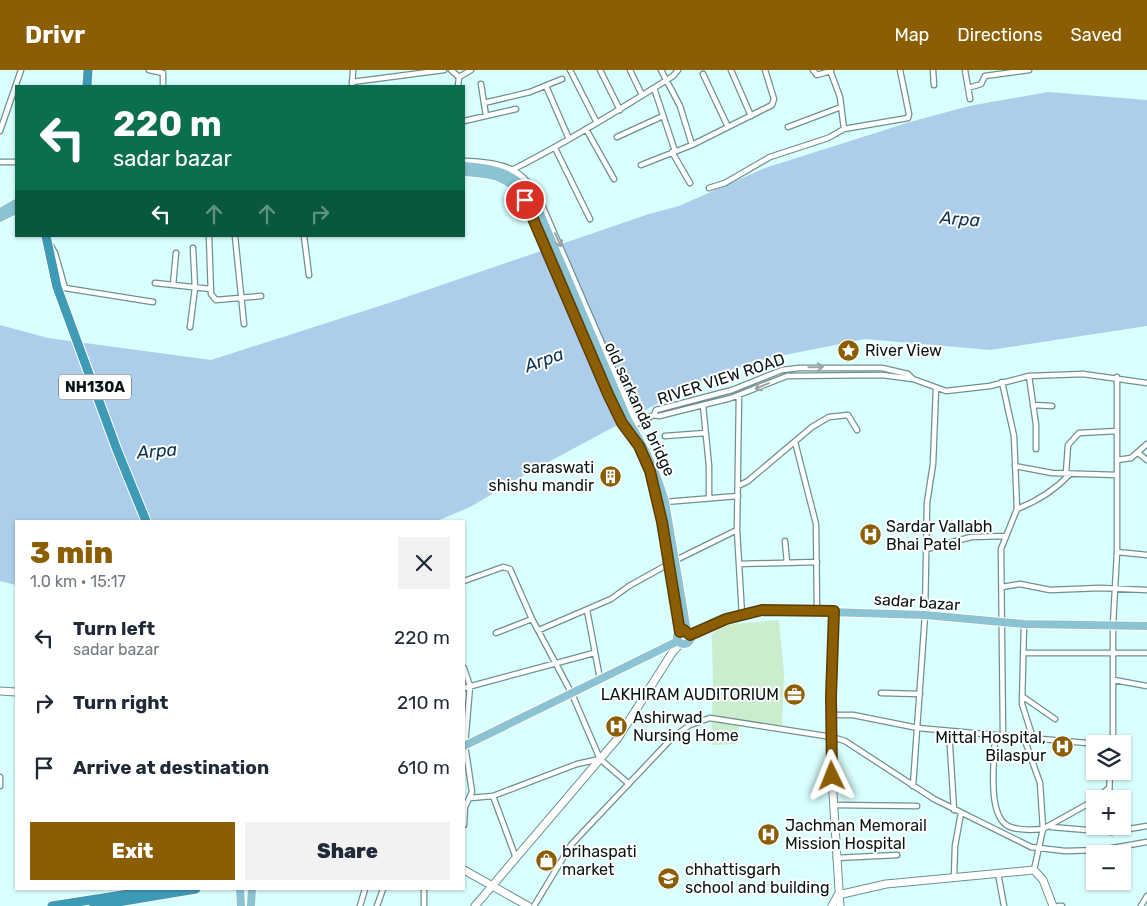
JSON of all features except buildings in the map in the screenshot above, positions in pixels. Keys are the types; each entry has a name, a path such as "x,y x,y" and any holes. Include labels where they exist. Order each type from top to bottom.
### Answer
{"highway":[{"path":"83,70 83,85"},
{"path":"87,85 88,70"},
{"name":"NH130A","path":"47,242 67,315 146,520"},
{"path":"52,906 155,890"},
{"path":"94,906 190,890"}],"main road":[{"path":"465,166 493,169 512,176 530,193 545,236"},
{"path":"465,172 502,178 511,182 525,200 545,236"},
{"path":"0,212 15,204"},
{"path":"0,218 15,210"},
{"name":"old sarkanda bridge","path":"545,236 630,423 660,481 665,502 671,563 683,636"},
{"path":"630,423 650,471 671,563"},
{"name":"sadar bazar","path":"465,746 572,694 683,636 726,619 762,610 924,615 1024,624 1147,626"},
{"path":"240,890 241,906"},
{"path":"251,906 252,890"}],"street":[{"path":"17,85 22,70"},
{"path":"151,70 164,74"},
{"path":"163,85 164,74 169,70"},
{"path":"353,70 352,84 444,70"},
{"path":"451,70 458,82 471,70"},
{"path":"570,70 597,123"},
{"path":"600,70 620,110"},
{"path":"630,70 642,95"},
{"path":"661,70 680,106 692,145"},
{"path":"514,169 555,148 620,110 676,74 678,70"},
{"path":"731,70 751,116"},
{"path":"641,165 692,145 774,103 765,70"},
{"path":"813,70 817,75 830,70 841,107 844,129"},
{"path":"709,188 725,183 770,157 828,138 844,129 909,117 900,70"},
{"path":"933,70 934,85"},
{"path":"965,70 970,99"},
{"path":"968,88 981,84 985,76 1029,70"},
{"path":"703,74 728,127"},
{"path":"484,103 546,86 562,79"},
{"path":"481,84 486,116"},
{"path":"546,86 568,139"},
{"path":"654,88 674,152 690,184"},
{"path":"0,131 15,89"},
{"path":"788,127 841,107"},
{"path":"465,121 516,109"},
{"path":"618,137 663,116"},
{"path":"586,129 614,179"},
{"path":"555,148 590,219"},
{"path":"465,161 492,162 514,169 531,186 538,197 630,423"},
{"path":"0,162 15,162"},
{"path":"209,237 212,296 216,300 262,296"},
{"path":"235,237 244,324"},
{"path":"304,237 310,275"},
{"path":"47,242 55,253 65,288 153,302"},
{"path":"190,327 195,288 193,248"},
{"path":"174,285 176,253"},
{"path":"155,283 211,290"},
{"name":"RIVER VIEW ROAD","path":"654,415 656,410 732,390 773,372 789,368 882,368 908,374 913,379"},
{"name":"RIVER VIEW ROAD","path":"630,423 654,415 659,416 739,395 779,378 794,376 882,375 913,379 936,389 946,391 1029,376 1083,374 1117,377 1147,383"},
{"path":"1029,376 1036,425 1036,449"},
{"path":"1113,735 1113,625 1117,552 1117,377"},
{"path":"1002,382 1012,421 1017,510 1001,549 1004,736"},
{"path":"913,786 924,615 927,503 933,464 936,389"},
{"path":"739,395 737,530 742,615"},
{"path":"703,405 709,498"},
{"path":"1033,405 1052,406"},
{"path":"738,486 748,481 812,427 833,415 848,415 857,430"},
{"path":"1017,510 1042,498 1056,488 1068,474 1068,445 1080,433 1117,431"},
{"path":"664,436 706,433"},
{"path":"795,442 803,480 815,517 817,611"},
{"path":"1117,460 1131,458 1138,454 1147,444"},
{"path":"1138,454 1147,460"},
{"path":"1015,466 1068,474 1117,475"},
{"path":"665,502 738,496"},
{"path":"539,630 610,599 629,586 671,563 737,530"},
{"path":"927,549 971,537 1005,536"},
{"path":"785,541 787,563"},
{"path":"1117,552 1147,554"},
{"path":"739,564 817,562"},
{"path":"465,581 508,567 532,619 572,694 600,760 629,784"},
{"path":"1002,587 1020,584 1050,590 1116,588 1147,590"},
{"path":"587,610 600,679"},
{"path":"834,611 832,736 836,858 840,906"},
{"path":"496,634 532,619"},
{"path":"1024,624 1023,713 1033,738"},
{"path":"475,906 618,738 683,636"},
{"path":"1023,653 1114,651 1147,653"},
{"path":"465,688 594,653"},
{"path":"465,671 470,686 465,746 472,788 470,798 465,807"},
{"path":"1114,680 1147,686"},
{"path":"0,691 15,692"},
{"path":"881,693 920,694"},
{"path":"1022,696 1055,720"},
{"path":"832,715 853,715 918,728 1086,743"},
{"path":"534,906 571,845 674,737 690,725 706,718 832,736 857,748 913,786 961,814 1038,849 1101,850 1147,842"},
{"path":"949,731 954,810"},
{"path":"995,735 994,799 997,814 1007,825 1016,829 1043,829 1086,805"},
{"path":"1024,738 1040,783 1043,829 1034,870"},
{"path":"470,798 493,796 577,764 600,760"},
{"path":"0,777 0,786"},
{"path":"1107,790 1109,788 1109,780"},
{"path":"493,796 516,859"},
{"path":"834,805 917,806"},
{"path":"954,877 955,846 961,814"},
{"path":"1051,826 1086,830"},
{"path":"1131,829 1147,826"},
{"path":"836,858 897,855"},
{"path":"465,870 494,885 528,906"},
{"path":"832,906 838,895 886,884 1034,870"},
{"path":"1034,870 1043,880 1053,906"},
{"path":"998,873 1004,906"},
{"path":"360,906 365,890"},
{"path":"377,906 383,890"},
{"path":"424,890 424,906"},
{"path":"1141,906 1147,896"}],"green space":[{"path":"779,620 784,673 782,728 739,725 736,744 711,745 712,634 723,625"}],"water":[{"name":"Arpa","path":"1048,92 1147,100 1147,326 990,350 865,339 755,361 694,384 526,474 470,507 439,520 15,520 15,585 0,581 0,325 48,338 211,360 392,302 649,214 679,206 765,168 910,122 969,106"}],"place":[{"name":"River View","path":"849,350"},
{"name":"saraswati shishu mandir","path":"610,476"},
{"name":"Sardar Vallabh Bhai Patel","path":"870,535"},
{"name":"LAKHIRAM AUDITORIUM","path":"795,694"},
{"name":"Ashirwad Nursing Home","path":"617,726"},
{"name":"Mittal Hospital, Bilaspur","path":"1062,746"},
{"name":"Jachman Memorail Mission Hospital","path":"769,834"},
{"name":"brihaspati market","path":"546,860"},
{"name":"chhattisgarh school and building","path":"669,878"}],"route":[{"path":"525,200 608,394 622,423 639,446 650,471 662,522 680,632 684,630 689,632 690,635 726,619 762,610 834,611 831,696 832,776"}]}
